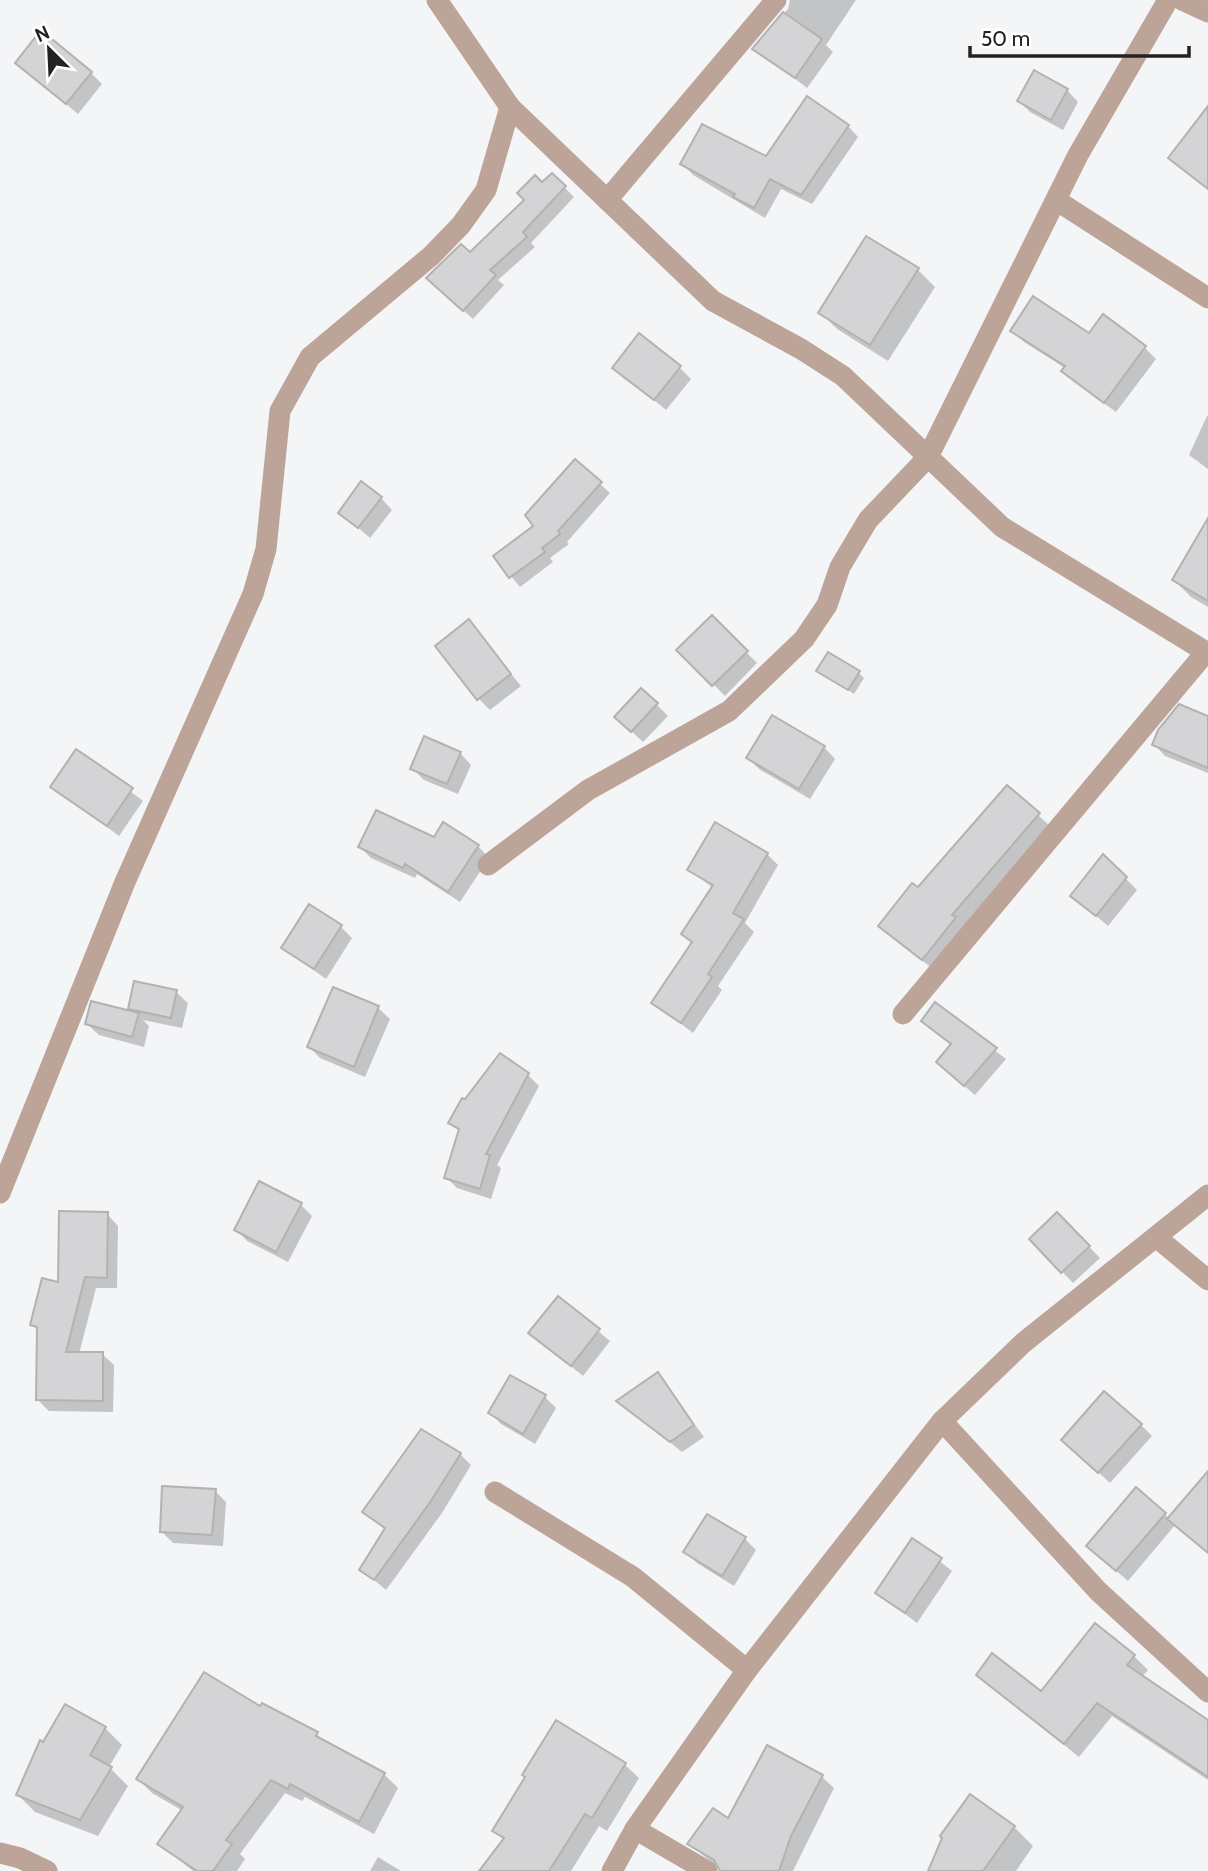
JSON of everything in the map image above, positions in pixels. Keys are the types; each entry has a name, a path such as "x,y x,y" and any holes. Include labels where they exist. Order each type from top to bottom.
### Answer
{"street":[{"path":"607,200 776,0"},
{"path":"488,865 588,790 729,711 804,639 827,605 839,567 868,520 928,457 1078,155 1168,0"},
{"path":"1182,0 1208,12"},
{"path":"441,1 510,107 713,301 802,349 843,376 1002,527 1207,652 903,1014"},
{"path":"0,1193 125,882 253,594 266,549 280,411 310,356 432,256 461,225 486,190 510,107"},
{"path":"1056,200 1208,298"},
{"path":"612,1871 635,1829 747,1670 942,1421 1023,1343 1208,1195"},
{"path":"1156,1237 1208,1280"},
{"path":"942,1421 1098,1591 1208,1692"},
{"path":"495,1492 633,1577 747,1670"},
{"path":"635,1829 706,1871"},
{"path":"0,1853 20,1858 47,1871"}],"building":[{"path":"783,12 822,39 795,78 752,49"},
{"path":"41,30 92,72 66,104 15,63"},
{"path":"1034,70 1068,89 1051,120 1017,101"},
{"path":"807,96 849,125 801,195 770,179 754,208 733,197 735,194 680,164 702,124 766,156"},
{"path":"1208,106 1208,189 1168,158"},
{"path":"552,173 566,186 523,232 527,237 490,270 496,275 463,311 426,278 461,244 470,252 524,200 517,193 535,175 542,182"},
{"path":"866,236 919,268 870,345 818,313"},
{"path":"1033,296 1089,333 1103,314 1146,346 1104,403 1061,371 1065,366 1010,331"},
{"path":"639,333 681,366 654,400 612,368"},
{"path":"575,459 602,482 558,531 560,534 542,548 545,552 509,578 493,556 533,526 525,515"},
{"path":"361,481 382,497 358,528 338,513"},
{"path":"1208,518 1208,601 1172,580"},
{"path":"712,615 748,651 712,686 676,650"},
{"path":"469,619 511,674 477,700 435,646"},
{"path":"828,652 860,671 848,690 816,671"},
{"path":"641,688 658,703 631,732 614,717"},
{"path":"1179,704 1208,716 1208,768 1152,745 1158,730"},
{"path":"772,715 825,746 799,789 746,758"},
{"path":"424,736 461,752 447,784 410,769"},
{"path":"76,749 133,788 107,826 50,787"},
{"path":"1007,785 1040,813 952,915 956,917 922,960 878,926 912,883 918,887"},
{"path":"376,810 434,837 443,822 479,845 448,892 405,864 403,868 358,847"},
{"path":"715,822 768,853 733,913 744,919 708,974 712,977 681,1023 651,1003 692,942 681,934 713,885 687,870"},
{"path":"1103,854 1127,877 1096,916 1070,896"},
{"path":"309,904 342,925 314,969 281,948"},
{"path":"134,981 177,990 171,1018 128,1009"},
{"path":"333,987 379,1006 354,1067 307,1047"},
{"path":"91,1001 139,1013 132,1037 85,1024"},
{"path":"935,1002 997,1048 964,1086 936,1062 951,1044 921,1021"},
{"path":"500,1053 529,1073 486,1154 490,1155 480,1189 444,1178 459,1129 448,1123 462,1098 465,1099"},
{"path":"259,1181 302,1203 276,1252 234,1230"},
{"path":"59,1211 108,1212 107,1278 85,1277 66,1352 103,1352 103,1401 36,1400 37,1327 30,1325 42,1278 58,1282"},
{"path":"1057,1212 1090,1246 1061,1273 1029,1239"},
{"path":"558,1296 600,1329 571,1366 528,1333"},
{"path":"658,1372 694,1425 670,1442 616,1401"},
{"path":"510,1375 546,1395 523,1434 488,1413"},
{"path":"1104,1391 1142,1424 1098,1473 1061,1440"},
{"path":"421,1429 461,1453 431,1501 374,1580 359,1570 385,1528 362,1512"},
{"path":"1208,1471 1208,1553 1167,1519"},
{"path":"162,1486 216,1489 212,1535 160,1532"},
{"path":"1136,1487 1166,1513 1116,1571 1086,1546"},
{"path":"707,1514 746,1537 722,1576 683,1552"},
{"path":"912,1538 942,1558 905,1613 875,1593"},
{"path":"1095,1623 1135,1655 1127,1665 1208,1720 1208,1777 1097,1703 1064,1744 976,1675 992,1653 1041,1691"},
{"path":"204,1672 260,1706 262,1703 318,1732 316,1736 385,1773 359,1822 290,1784 288,1789 271,1780 226,1840 232,1844 213,1871 197,1871 157,1844 183,1807 136,1779"},
{"path":"65,1704 106,1727 90,1755 112,1767 80,1820 16,1795 40,1740 43,1742"},
{"path":"556,1720 626,1763 592,1818 585,1814 549,1871 479,1871 504,1838 492,1831"},
{"path":"767,1745 823,1775 791,1836 779,1871 720,1871 714,1860 687,1844 713,1808 728,1818"},
{"path":"970,1794 1015,1826 983,1871 928,1871 942,1838 940,1836"}]}
